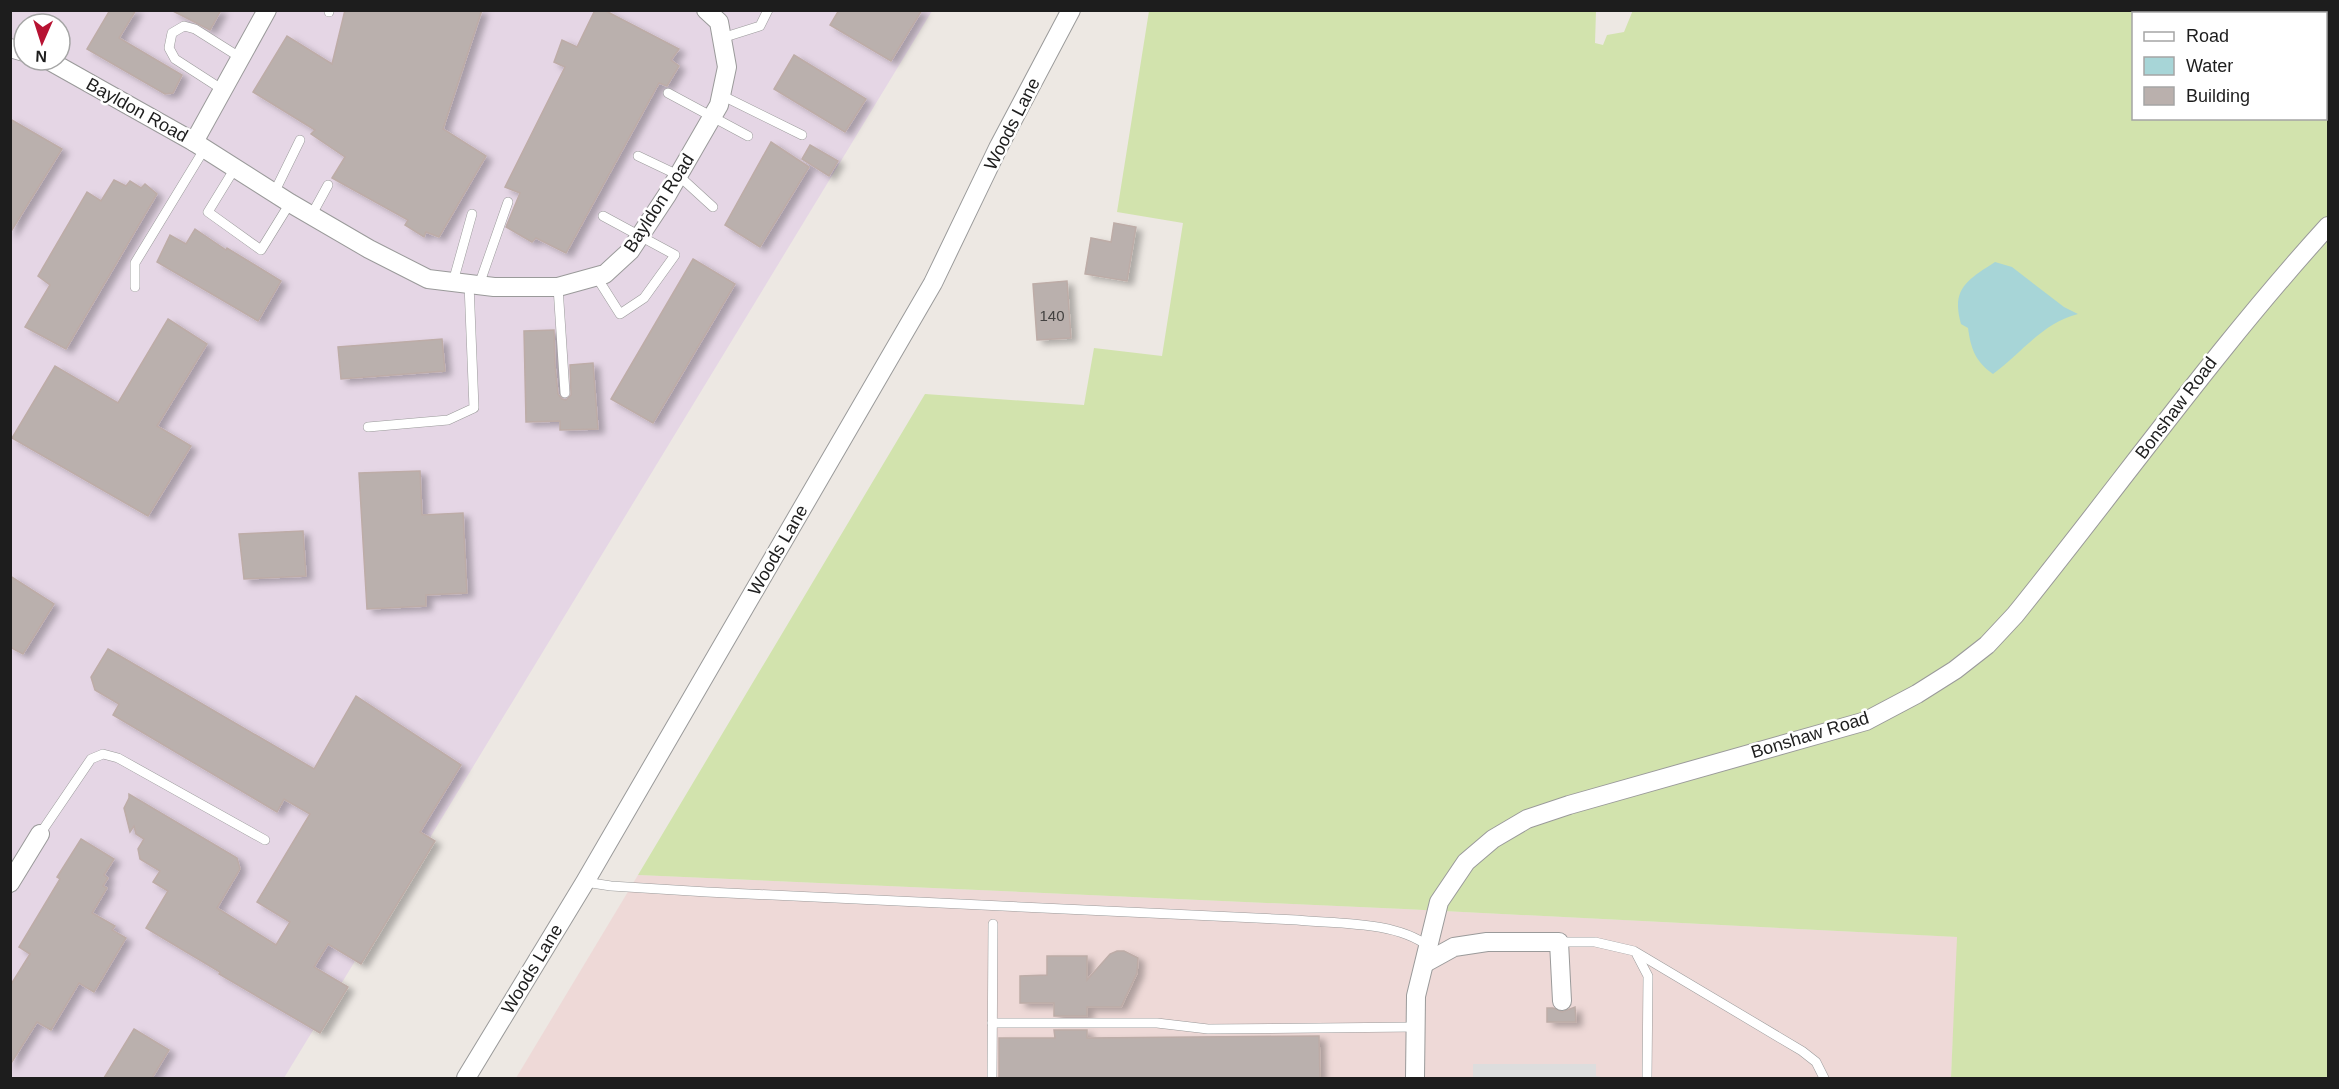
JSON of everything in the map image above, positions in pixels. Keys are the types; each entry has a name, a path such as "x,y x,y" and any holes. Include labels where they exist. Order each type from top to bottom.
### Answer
{"street":[{"name":"Bayldon Road","path":"199,145 223,90 267,10"},
{"name":"Bayldon Road","path":"69,72 199,145 311,216 428,279 467,284 558,287 605,274 630,251 719,105 727,67 719,22 706,10"},
{"name":"Woods Lane","path":"466,1078 585,882 933,283 998,148 1071,10"},
{"name":"Bonshaw Road","path":"1415,1078 1416,996 1439,902 1466,862 1493,839 1527,819 1580,801 1866,721 1917,694 1955,670 1987,645 2015,615 2219,352 2328,226"},
{"path":"10,883 40,834"},
{"path":"1427,954 1487,942 1559,942 1562,1001"}],"lane":[{"path":"722,38 760,26 768,10"},
{"path":"223,90 175,59 169,48 172,33 184,26 195,29 241,58"},
{"path":"668,93 748,136"},
{"path":"721,95 802,135"},
{"path":"274,193 300,141"},
{"path":"135,287 135,263 199,145"},
{"path":"638,156 678,175 713,207"},
{"path":"235,168 208,212 261,250 290,203"},
{"path":"311,216 328,185"},
{"path":"467,284 508,202"},
{"path":"368,427 448,420 474,408 467,284 472,214"},
{"path":"596,276 620,314 644,298 675,255 603,216"},
{"path":"558,287 565,393"},
{"path":"40,834 91,759 103,754 118,758 265,840"},
{"path":"585,882 611,886 707,892 1297,920 1386,928 1415,936 1427,954"},
{"path":"992,1078 993,924"},
{"path":"1559,942 1594,942 1634,951 1802,1051 1816,1062 1824,1078"},
{"path":"1634,951 1648,976 1647,1078"},
{"path":"992,1023 1157,1023 1208,1029 1415,1027"}],"shaded area":[{"path":"10,11 932,11 284,1078 11,1078"},
{"path":"638,875 1404,909 1958,937 1951,1078 516,1078"},
{"path":"1473,1064 1596,1064 1596,1076 1606,1078 1473,1078"}],"green space":[{"path":"1633,10 2328,11 2328,1078 1951,1078 1957,937 1404,909 638,875 925,394 1084,405 1094,348 1162,356 1183,223 1117,212 1149,11 1596,11 1595,43 1603,45 1607,35 1624,32"}],"water":[{"path":"1995,262 2012,267 2064,307 2078,314 2065,318 2043,331 1993,374 1975,354 1968,328 1961,324 1958,302 1969,280"}],"building":[{"path":"110,10 136,10 119,38 182,75 173,93 165,94 87,49"},
{"path":"171,10 221,10 210,30"},
{"path":"345,10 482,10 443,129 486,156 439,237 426,232 424,237 405,225 408,220 332,178 345,157 311,134 315,130 253,92 287,36 332,64"},
{"path":"595,10 604,10 679,49 671,60 679,66 667,86 659,83 566,253 536,238 532,242 506,227 520,193 505,187 565,67 554,62 562,40 577,47"},
{"path":"839,10 922,10 891,61 830,25"},
{"path":"794,55 866,99 845,132 774,89"},
{"path":"10,119 62,149 10,233"},
{"path":"771,142 809,167 760,247 725,225"},
{"path":"810,145 838,161 829,176 802,159"},
{"path":"114,180 126,186 130,181 141,188 145,184 157,194 66,349 25,327 50,285 38,276 87,192 101,201"},
{"path":"1114,223 1136,227 1127,281 1085,274 1091,238 1111,242"},
{"path":"195,229 226,250 227,248 281,281 258,321 157,262 170,235 186,244"},
{"path":"693,259 735,284 653,423 611,399"},
{"path":"1067,281 1071,338 1037,340 1033,284"},
{"path":"168,319 207,344 157,426 191,446 148,516 12,438 55,366 118,403"},
{"path":"554,330 558,394 566,400 571,395 570,365 593,363 598,429 560,430 560,421 526,422 524,331"},
{"path":"442,339 445,371 341,379 338,347"},
{"path":"420,471 422,515 463,513 467,593 426,595 426,606 367,609 359,473"},
{"path":"303,531 306,576 244,579 239,534"},
{"path":"10,576 54,604 23,654 10,647"},
{"path":"108,649 314,769 356,696 461,765 420,832 435,841 361,964 328,944 314,967 348,987 320,1033 146,928 168,891 153,882 160,871 140,859 138,849 144,839 136,834 134,826 130,832 124,808 129,794 237,858 240,869 217,908 276,945 290,922 257,902 310,814 284,799 277,812 113,715 119,704 95,690 91,677"},
{"path":"81,839 114,859 104,875 108,878 103,886 107,888 92,913 115,926 112,930 126,938 94,992 79,983 51,1030 37,1022 10,1065 10,986 30,954 19,947 60,879 57,877"},
{"path":"1124,951 1138,958 1137,973 1121,1007 1087,1007 1087,1016 1054,1016 1054,1003 1020,1003 1020,976 1047,975 1047,956 1087,956 1087,980 1110,954"},
{"path":"1575,1007 1576,1022 1547,1022 1547,1008 1562,1012"},
{"path":"134,1029 169,1050 152,1078 104,1078"},
{"path":"1054,1030 1087,1030 1087,1038 1319,1036 1320,1078 999,1078 999,1038 1055,1038"}]}
